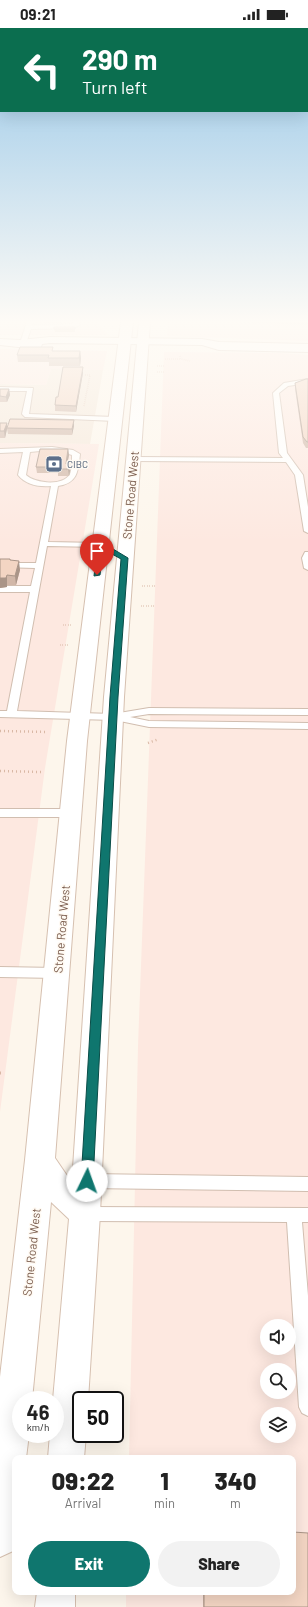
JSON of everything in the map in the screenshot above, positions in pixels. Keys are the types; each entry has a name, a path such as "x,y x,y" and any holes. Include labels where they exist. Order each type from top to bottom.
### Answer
{"main road":[{"name":"Stone Road West","path":"0,1538 9,1376 40,1160 70,812 118,396"},
{"name":"Stone Road West","path":"66,1455 85,1214 113,717 139,396"},
{"path":"115,419 137,419"},
{"path":"112,448 134,456"},
{"path":"100,545 125,558"},
{"path":"40,1160 60,1192 85,1214"},
{"path":"55,1607 56,1595"}],"lane":[{"path":"29,396 25,414 27,416 115,419"},
{"path":"276,396 283,453 299,475 308,531"},
{"path":"0,451 27,452 53,449 73,452 76,454 73,476 70,479 55,484 36,483 24,479 22,475 27,452"},
{"path":"134,456 283,453"},
{"path":"134,456 288,460"},
{"path":"11,715 55,484"},
{"path":"43,544 100,545"},
{"path":"308,554 306,558 308,568"},
{"path":"0,565 39,566"},
{"path":"0,589 34,590"},
{"path":"0,714 113,717 149,711 308,712"},
{"path":"113,717 148,724 308,726"},
{"path":"0,813 70,812"},
{"path":"0,972 57,973"},
{"path":"87,1181 308,1184"},
{"path":"85,1214 301,1215 308,1407"}],"path":[{"path":"81,397 86,397 82,418"},
{"path":"135,586 155,586"},
{"path":"140,606 154,606"},
{"path":"0,731 47,732"},
{"path":"0,771 41,772"}],"shaded area":[{"path":"0,396 98,396 90,444 0,443"},
{"path":"162,396 308,396 308,1607 126,1607 126,1595 296,1595 296,1455 129,1455 138,1046"},
{"path":"0,443 99,444 45,768 0,1112"}],"building":[{"path":"58,396 78,396 76,406 55,405 56,397"},
{"path":"297,396 308,396 308,442 303,437"},
{"path":"10,419 74,420 72,429 7,428"},
{"path":"0,423 7,423 4,431 0,431"},
{"name":"CIBC","path":"40,449 68,449 66,464 69,464 68,469 57,469 58,467 36,467"},
{"path":"0,559 19,561 15,576 7,575 6,578 0,578"},
{"path":"296,1532 308,1533 308,1607 204,1607 204,1595 296,1595"}],"place":[{"name":"CIBC","path":"54,464"}],"route":[{"path":"87,1181 114,697 125,558 115,551 100,545 97,575"}]}
